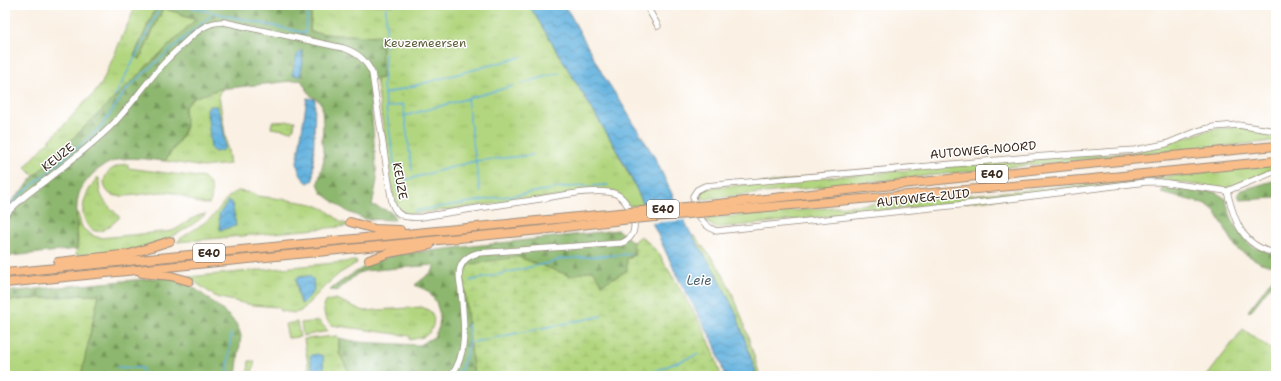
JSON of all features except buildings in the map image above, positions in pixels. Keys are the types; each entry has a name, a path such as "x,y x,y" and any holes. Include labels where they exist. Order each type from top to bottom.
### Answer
{"highway":[{"name":"E40","path":"709,208 1078,165 1276,146"},
{"name":"E40","path":"5,272 413,233 709,208 1081,180 1276,161"},
{"name":"E40","path":"5,283 486,235 620,216"},
{"path":"350,222 375,228 401,230 413,233"},
{"path":"369,260 389,253 486,235"},
{"path":"5,272 60,262 130,254 170,241"},
{"path":"125,271 172,276 189,281"}],"street":[{"path":"646,5 658,26"},
{"name":"KEUZE","path":"5,216 19,201 84,151 128,106 158,67 198,31 210,23 217,21 224,22 351,50 365,61 372,73 392,203 396,212 400,215 411,218 422,217 570,194 608,192 615,194 623,200 634,221 633,234 628,241 622,243 478,253 467,258 460,267 459,272 464,330 463,347 459,361 451,376"},
{"name":"AUTOWEG-NOORD","path":"699,215 694,196 697,190 705,186 754,180 1134,150 1166,144 1198,131 1214,127 1238,125 1276,131"},
{"name":"AUTOWEG-ZUID","path":"699,215 702,222 707,227 716,230 977,203 1146,182 1160,182 1227,191 1276,171"},
{"path":"1227,191 1232,213 1243,234 1256,245 1276,253"}],"green space":[{"path":"136,5 157,5 134,56 140,59 163,8 196,19 34,176 25,167 94,94 102,83"},
{"path":"157,5 312,5 310,32 335,35 382,36 382,78 369,80 377,180 372,205 394,213 395,220 365,219 348,212 322,193 318,183 324,159 322,141 322,105 317,99 311,96 301,80 220,89 193,98 185,107 184,112 186,125 181,137 165,161 133,158 115,161 97,170 83,185 77,201 77,249 11,256 5,258 5,208 34,176 196,19 163,8 140,59 134,56"},
{"name":"Keuzemeersen","path":"312,5 529,5 612,142 645,205 629,206 614,191 413,214 405,213 397,206 393,195 376,79 381,78 382,36 335,35 310,32"},
{"path":"223,89 219,93 219,96 230,164 203,167 165,161 185,130 184,110 189,101"},
{"path":"295,121 292,131 271,128 272,122"},
{"path":"1238,127 1276,133 1276,141 706,199 696,196 698,192 706,188 1032,159 1135,152 1214,129"},
{"path":"128,164 128,168 205,178 211,187 211,201 209,204 198,203 179,194 168,192 129,196 115,196 110,194 104,183 106,175 112,169 120,165"},
{"path":"1276,165 1276,168 1227,189 1160,180 977,201 716,228 704,221 712,218 1082,185"},
{"path":"97,178 99,178 100,191 104,200 120,217 107,228 94,231 85,222 83,209 86,196"},
{"path":"1276,180 1276,198 1240,200 1238,194 1242,190"},
{"path":"1165,185 1215,192 1225,198 1232,220 1242,236 1252,246 1276,255 1276,267 1261,263 1237,249 1215,211 1206,204 1161,193"},
{"path":"238,191 253,193 257,196 313,204 325,209 349,226 177,242 212,217 230,195"},
{"path":"76,208 82,227 94,236 100,238 172,231 197,216 206,214 181,232 162,241 132,250 76,255 78,241"},
{"path":"618,230 633,242 635,255 627,259 627,271 602,284 593,270 570,276 518,257 463,274 474,376 350,376 339,353 339,338 358,342 419,345 434,337 439,327 440,315 436,302 428,291 415,285 433,271 434,265 364,271 357,274 337,291 330,290 360,270 392,255"},
{"path":"640,236 646,240 659,254 701,324 713,350 721,376 474,376 463,274 471,264 518,257 570,276 593,270 602,284 627,271 627,259 635,255 633,242"},
{"path":"692,236 695,236 719,268 726,281 738,307 760,376 757,376 736,313 716,273"},
{"path":"355,261 357,263 340,273 301,311 295,313 280,311 278,307 252,305 216,297 188,277"},
{"path":"1276,274 1276,279 1250,312 1248,311"},
{"path":"156,278 175,278 181,280 206,297 235,322 241,336 236,376 81,376 99,294 5,301 5,292"},
{"path":"99,294 81,376 5,376 5,301"},
{"path":"336,299 364,311 422,307 431,312 433,315 433,326 429,333 423,337 410,340 410,336 331,325 325,317 323,305 327,301"},
{"path":"319,321 328,331 303,336 301,323"},
{"path":"297,322 300,337 288,338 285,324"},
{"path":"1243,329 1276,353 1276,376 1207,376"},
{"path":"337,336 339,338 339,353 349,372 345,374 310,376 304,339"},
{"path":"249,361 255,361 252,373 263,376 240,376 241,374 248,373"}],"water":[{"name":"Leie","path":"529,5 564,5 570,14 603,75 655,158 690,232 716,273 736,313 757,376 725,376 714,343 679,280 627,169"},
{"path":"302,50 303,63 300,76 292,75 297,55"},
{"path":"307,98 315,99 313,180 308,183 300,174 297,162"},
{"path":"209,106 216,106 222,121 224,132 225,148 215,152 211,149 207,109"},
{"path":"229,201 232,202 236,226 220,230 219,214"},
{"path":"309,276 313,279 314,291 301,304 296,279 299,277"},
{"path":"317,354 323,356 324,371 317,374 313,373 310,357"}],"pier":[{"path":"678,201 687,220 651,223 642,205"}],"waterway":[{"path":"115,96 161,5"},
{"path":"180,5 305,33 309,5"},
{"path":"386,5 386,39 383,87 396,175"},
{"path":"5,210 13,201 101,127 127,89 210,16"},
{"path":"384,94 521,57"},
{"path":"520,84 559,73"},
{"path":"404,116 513,86"},
{"path":"467,99 480,192"},
{"path":"386,108 403,104 412,170"},
{"path":"405,180 475,161 533,155"},
{"path":"397,181 402,198"},
{"path":"414,211 566,187 608,185"},
{"path":"470,281 557,261 558,259 631,254"},
{"path":"474,342 602,316"},
{"path":"457,376 467,351 469,338 468,324"},
{"path":"227,376 231,334"},
{"path":"642,376 699,354"},
{"path":"117,367 141,368 143,369 141,376"}]}
